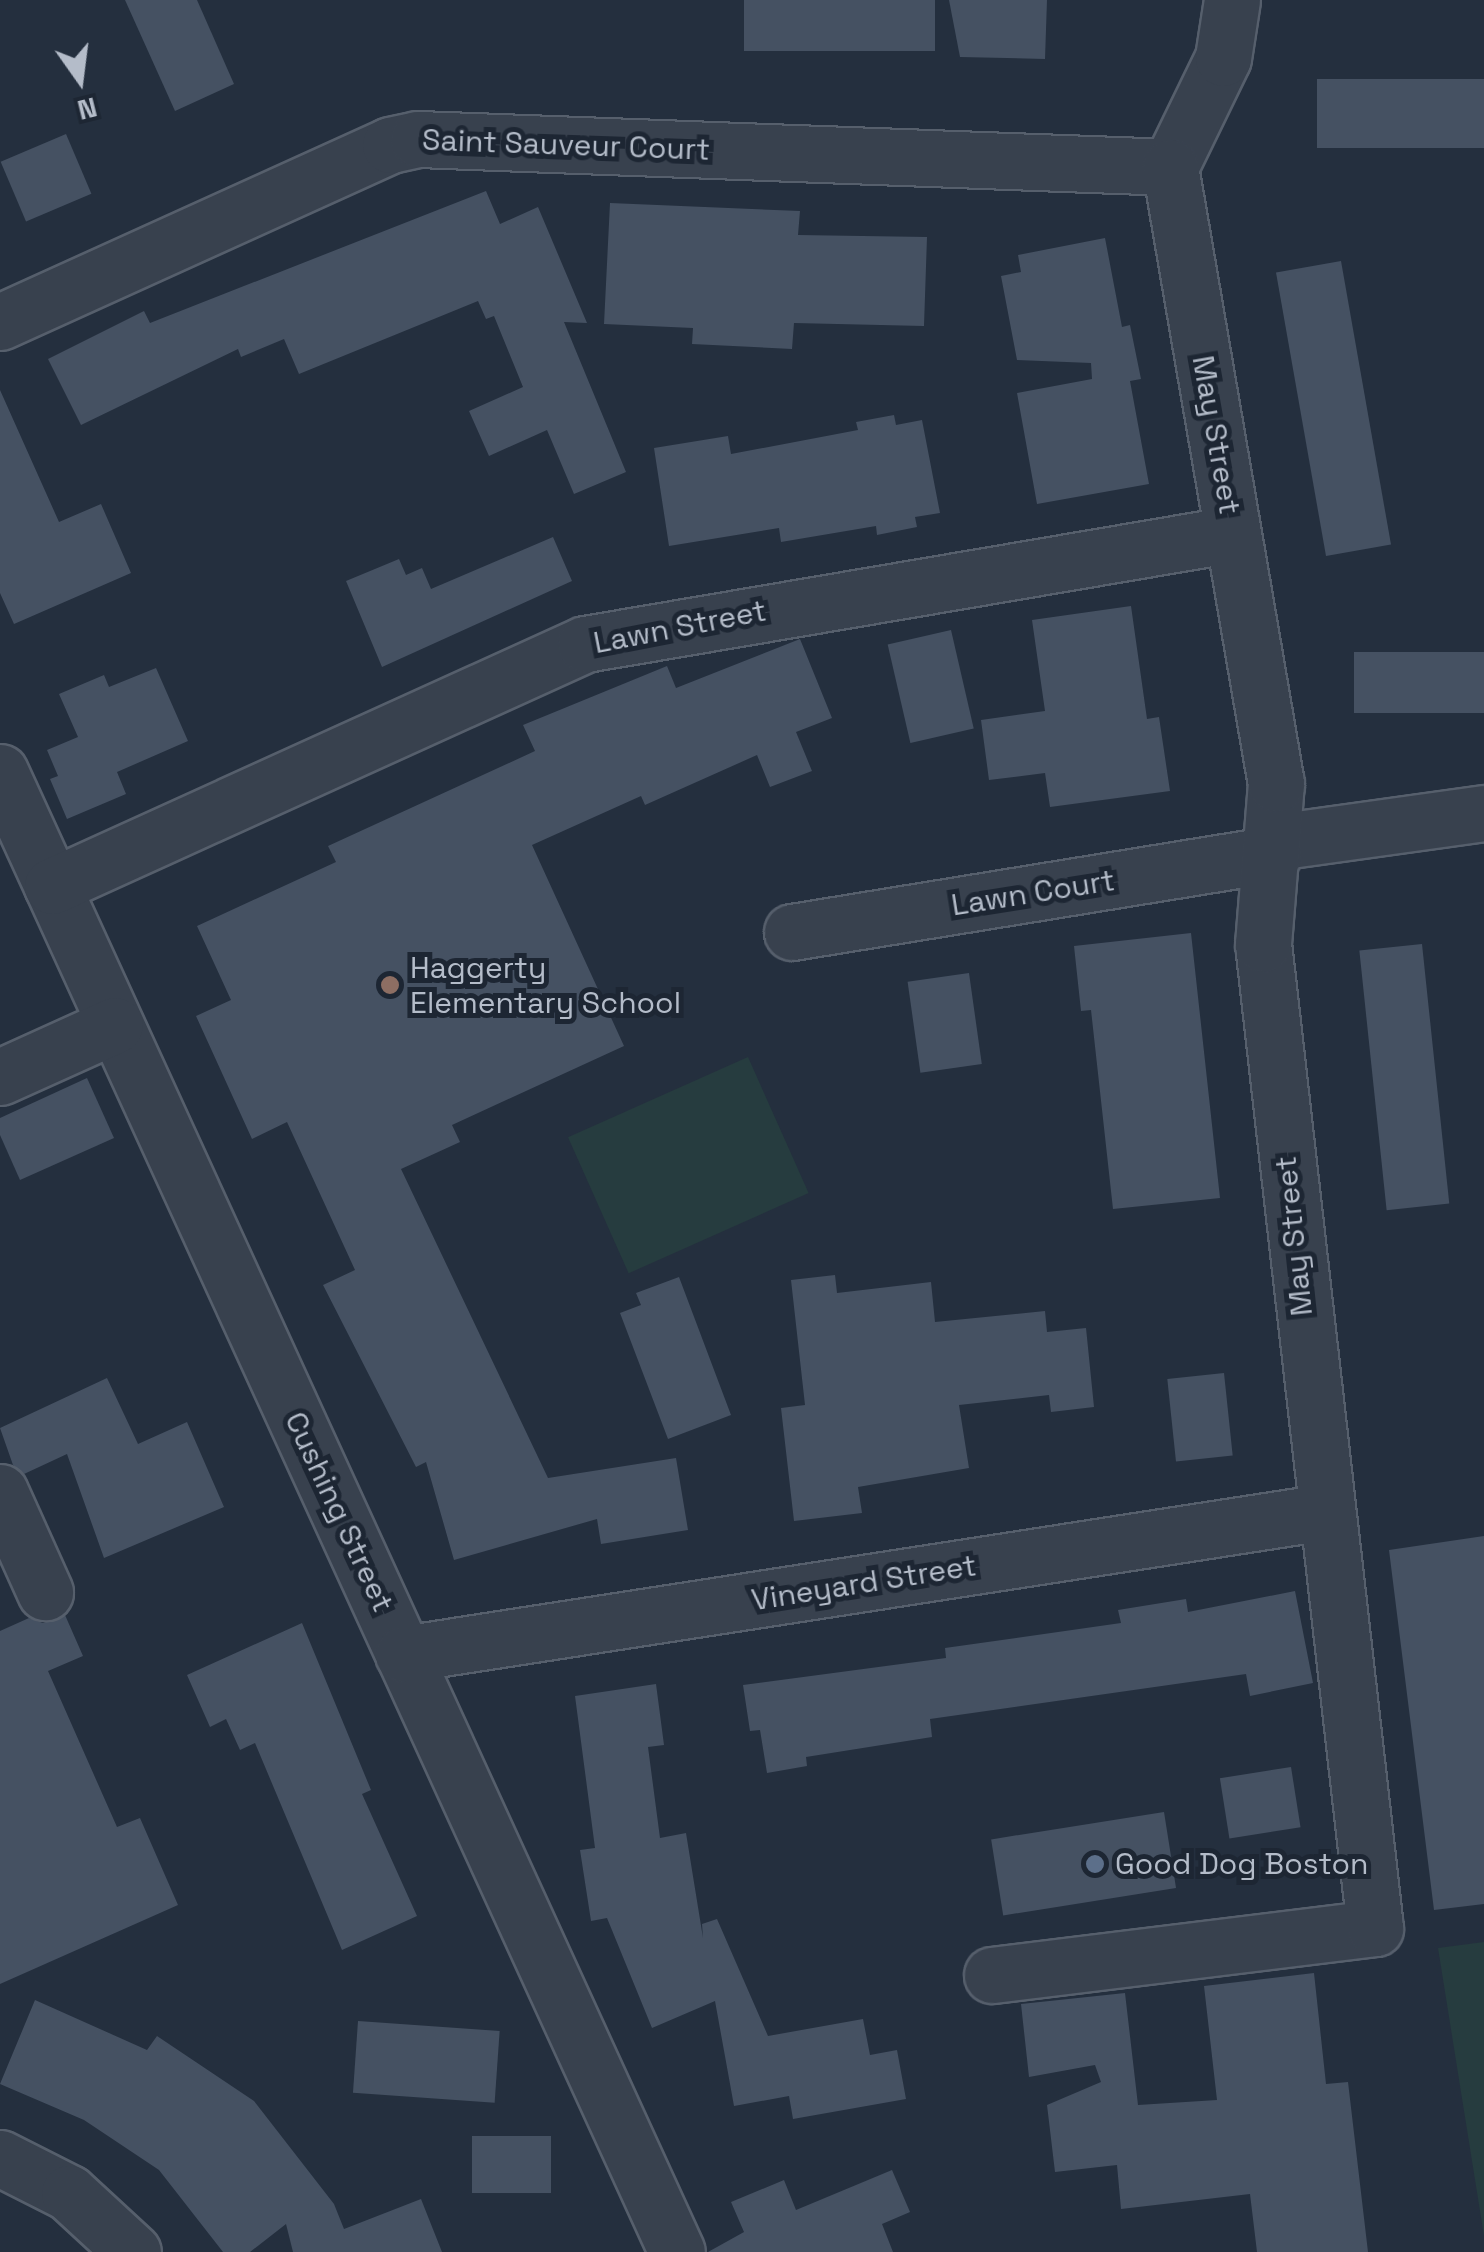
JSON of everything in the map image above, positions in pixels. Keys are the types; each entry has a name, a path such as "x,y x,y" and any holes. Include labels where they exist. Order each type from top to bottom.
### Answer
{"street":[{"path":"1170,167 1223,58 1232,0"},
{"name":"Saint Sauveur Court","path":"0,322 390,145 418,138 1170,167"},
{"name":"May Street","path":"992,1975 1374,1928 1324,1512 1263,944 1275,848 1274,768 1170,167"},
{"name":"Lawn Street","path":"52,886 585,644 1233,534"},
{"name":"Cushing Street","path":"0,772 677,2252"},
{"path":"1275,848 1484,813"},
{"name":"Lawn Court","path":"792,932 1275,848"},
{"path":"0,1077 115,1024"},
{"path":"0,1492 45,1592"},
{"name":"Vineyard Street","path":"404,1654 1324,1512"},
{"path":"0,2158 69,2193 133,2252"}],"green space":[{"path":"748,1057 809,1193 629,1273 568,1137"},
{"path":"1484,1942 1484,2236 1438,1948"}],"building":[{"path":"125,0 197,0 234,84 175,111"},
{"path":"744,0 935,0 935,51 744,51"},
{"path":"949,0 1047,0 1045,59 960,57"},
{"path":"1317,79 1484,79 1484,148 1317,148"},
{"path":"66,134 91,194 26,222 1,162"},
{"path":"486,191 500,224 538,207 587,323 564,322 626,472 574,494 547,430 489,456 469,411 523,387 494,316 486,319 478,301 299,374 284,339 241,357 238,349 81,425 48,359 144,311 150,323"},
{"path":"610,203 800,211 798,235 927,237 924,326 794,323 792,349 692,344 693,328 604,324"},
{"path":"1105,238 1122,327 1130,325 1141,379 1130,381 1149,484 1037,504 1017,393 1092,379 1091,363 1017,360 1001,276 1021,272 1018,255"},
{"path":"1341,261 1391,545 1326,556 1276,272"},
{"path":"0,390 59,522 101,504 131,573 14,624 0,593"},
{"path":"894,415 896,425 922,420 940,513 915,517 917,527 877,535 876,526 781,542 779,528 669,546 654,448 728,436 731,454 858,430 856,422"},
{"path":"553,537 572,581 382,667 346,581 399,559 406,575 422,568 431,589"},
{"path":"1131,606 1147,719 1159,717 1170,791 1050,807 1045,773 989,780 981,720 1045,711 1032,620"},
{"path":"951,630 974,728 910,743 888,645"},
{"path":"800,639 832,718 796,732 812,771 770,787 757,755 645,805 641,796 532,845 624,1046 452,1125 460,1142 401,1169 548,1478 676,1458 688,1530 601,1544 597,1519 454,1560 426,1462 416,1467 323,1285 355,1270 287,1122 252,1139 196,1016 231,1000 197,926 336,862 328,846 535,751 523,725 667,666 676,688"},
{"path":"1354,652 1484,652 1484,713 1354,713"},
{"path":"156,668 188,741 117,772 126,794 67,819 50,779 58,776 47,750 78,737 59,694 104,675 109,687"},
{"path":"1191,933 1220,1198 1113,1209 1091,1010 1081,1011 1074,946"},
{"path":"1422,944 1449,1204 1387,1210 1359,951"},
{"path":"969,973 982,1064 920,1073 908,982"},
{"path":"87,1078 114,1138 20,1180 0,1135 0,1118"},
{"path":"835,1275 837,1293 931,1282 935,1322 1045,1311 1047,1332 1086,1328 1094,1407 1051,1412 1049,1395 959,1405 969,1468 858,1487 862,1513 794,1521 781,1408 805,1405 791,1280"},
{"path":"679,1277 731,1415 668,1439 620,1313 641,1305 636,1293"},
{"path":"1224,1373 1233,1456 1176,1462 1167,1379"},
{"path":"107,1378 138,1444 187,1422 224,1507 104,1558 67,1454 24,1474 13,1465 0,1428"},
{"path":"1484,1536 1484,1904 1434,1910 1389,1550"},
{"path":"1295,1591 1313,1683 1250,1696 1246,1674 930,1719 932,1737 806,1757 807,1766 767,1773 760,1730 750,1731 743,1685 946,1658 945,1648 1121,1623 1118,1610 1186,1599 1188,1612"},
{"path":"65,1615 83,1656 48,1671 117,1827 140,1818 178,1905 0,1984 0,1631 29,1618 43,1623"},
{"path":"302,1623 371,1790 362,1794 417,1916 342,1950 255,1743 240,1750 226,1719 210,1727 187,1675"},
{"path":"656,1684 664,1745 648,1747 660,1838 686,1833 703,1938 702,1924 717,1919 768,2036 863,2019 870,2055 897,2050 906,2099 793,2119 789,2096 734,2106 715,2001 652,2028 607,1918 591,1921 580,1850 595,1848 575,1696"},
{"path":"1291,1767 1301,1827 1229,1839 1220,1778"},
{"path":"1164,1812 1176,1888 1003,1915 991,1839"},
{"path":"1314,1973 1326,2084 1348,2082 1368,2252 1257,2252 1250,2194 1121,2209 1117,2165 1055,2172 1047,2105 1101,2082 1095,2065 1029,2077 1021,2004 1125,1993 1138,2105 1217,2100 1204,1986"},
{"path":"35,2000 147,2050 157,2036 254,2101 334,2204 344,2229 421,2199 442,2252 293,2252 286,2224 250,2252 223,2252 159,2170 84,2120 0,2084"},
{"path":"358,2021 500,2031 495,2103 353,2093"},
{"path":"472,2136 551,2136 551,2193 472,2193"},
{"path":"892,2170 910,2212 882,2224 893,2252 708,2252 744,2232 731,2202 784,2180 796,2210"}],"place":[{"name":"Haggerty Elementary School","path":"390,985"},
{"name":"Good Dog Boston","path":"1095,1864"}]}
